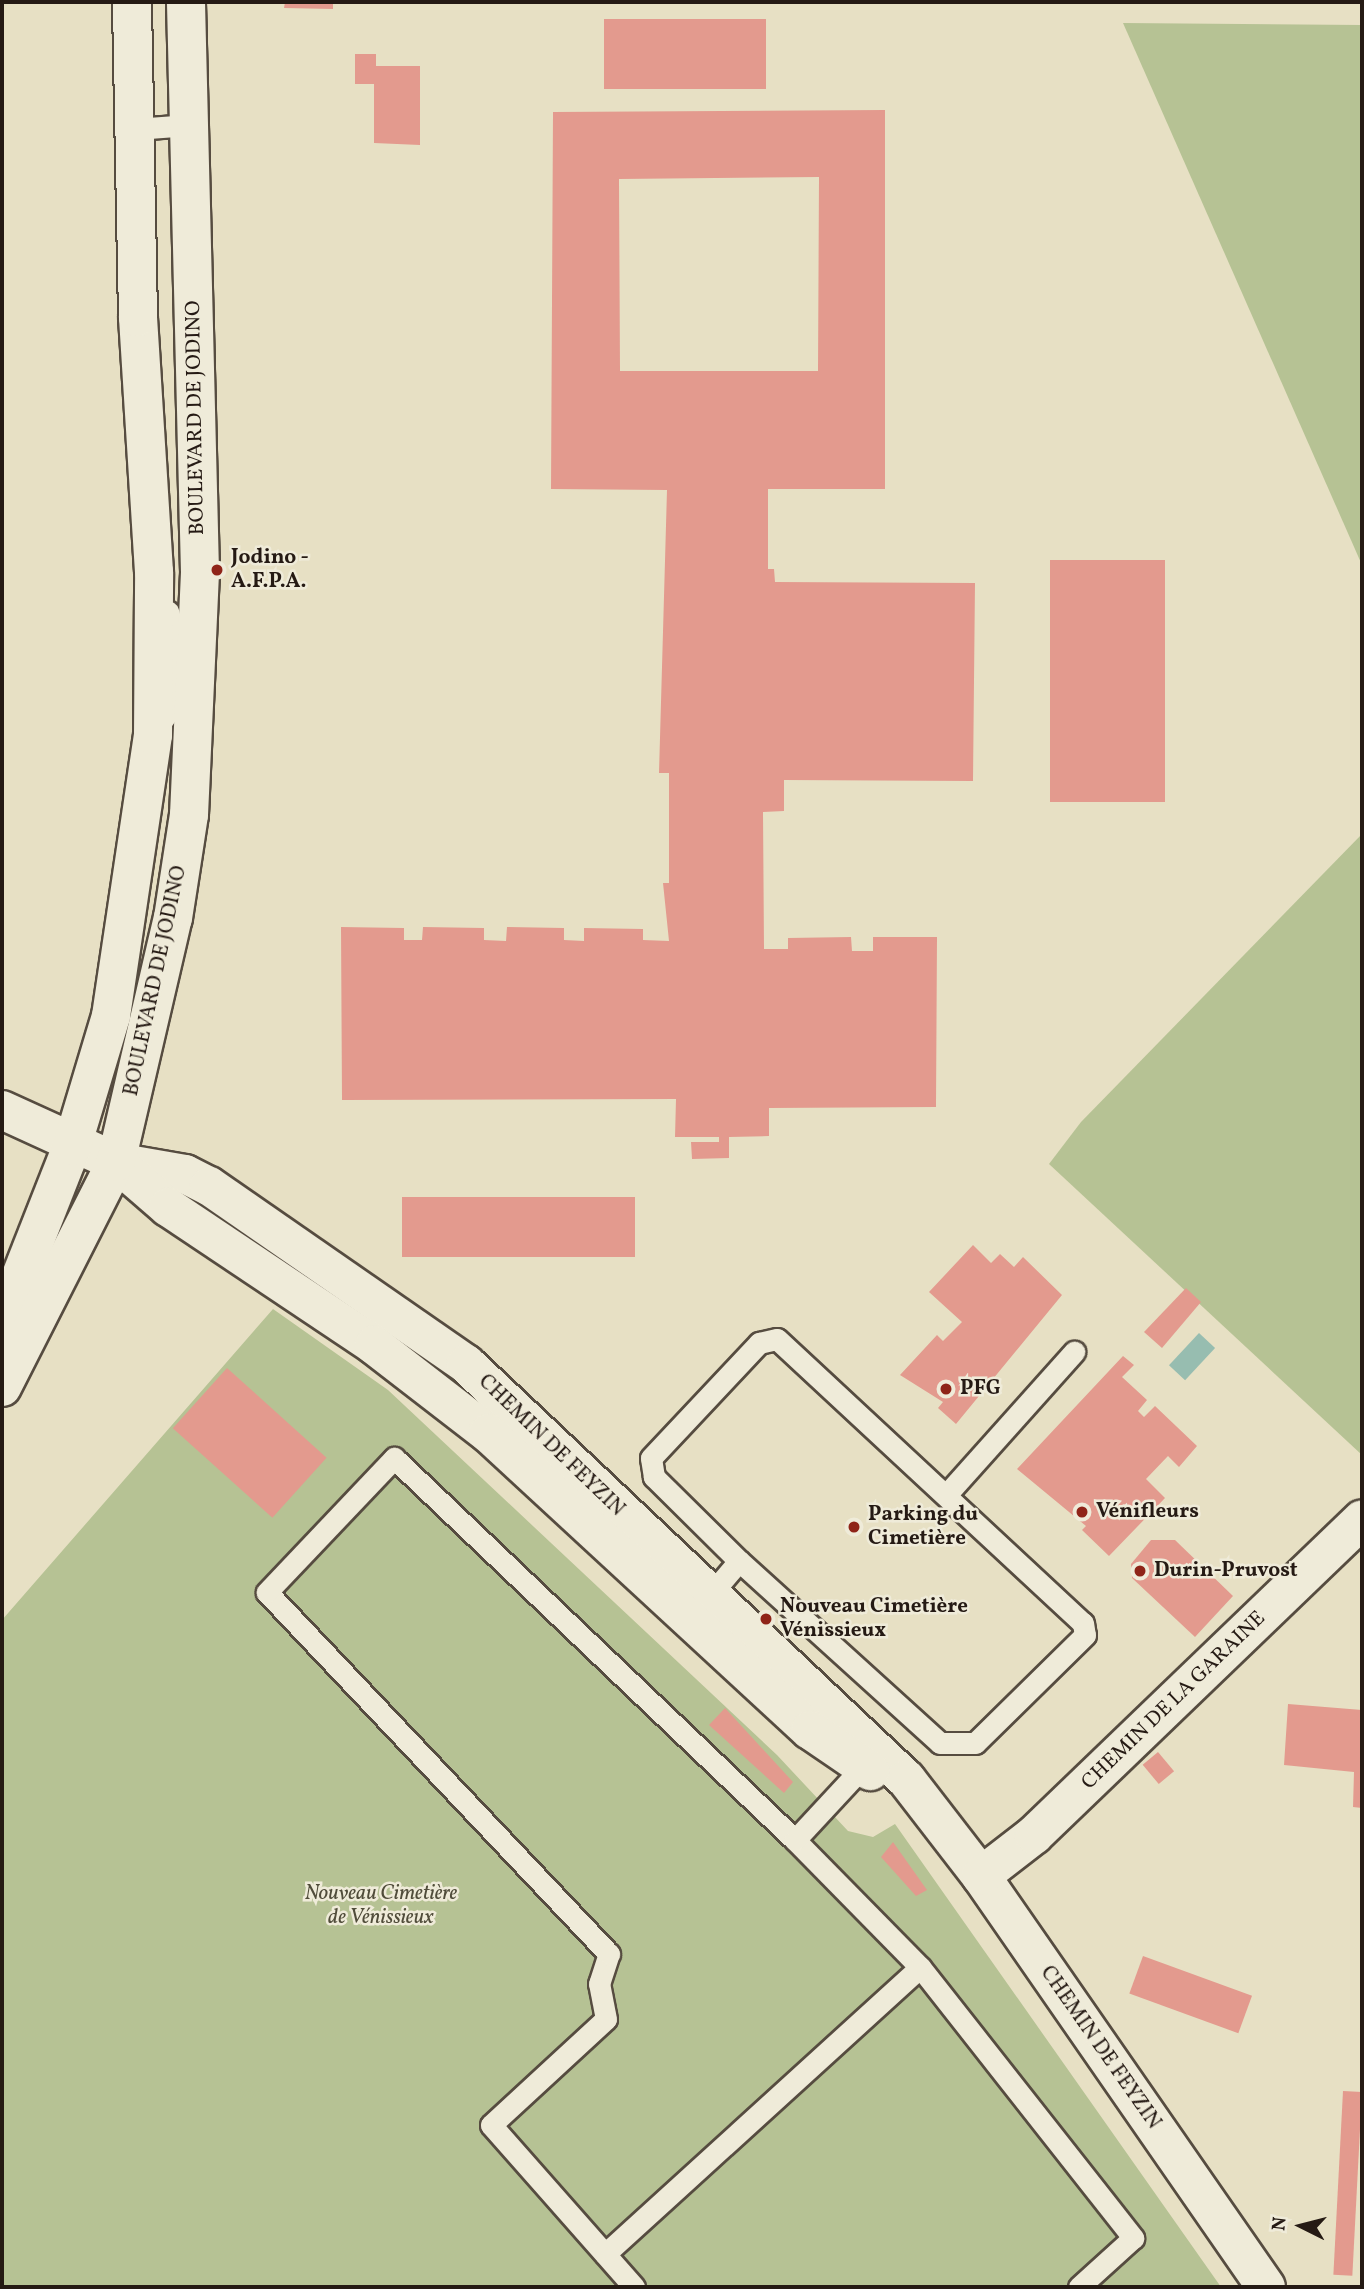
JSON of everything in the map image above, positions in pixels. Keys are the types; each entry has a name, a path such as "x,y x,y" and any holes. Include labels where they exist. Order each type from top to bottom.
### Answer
{"street":[{"name":"BOULEVARD DE JODINO","path":"2,1324 72,1146 121,970 153,735 154,572 132,2"},
{"name":"BOULEVARD DE JODINO","path":"2,1387 116,1162 173,918 188,698 189,125 186,2"},
{"name":"CHEMIN DE FEYZIN","path":"2,1110 72,1146 116,1162 186,1174 209,1186 466,1364 698,1608 930,1811 981,1876 1266,2287"},
{"name":"CHEMIN DE LA GARAINE","path":"981,1876 1034,1835 1362,1519"}],"lane":[{"path":"135,129 189,125"},
{"path":"153,735 188,698 180,659 168,623 167,588 154,572"},
{"path":"768,1339 787,1342 1083,1623 1086,1635 975,1743 940,1743 739,1561 649,1468 660,1448 768,1339"},
{"path":"947,1494 1074,1352"},
{"path":"634,2287 491,2125 606,2019 599,1984 608,1954 267,1592 394,1458 795,1840 920,1967 1133,2238 1079,2287"},
{"path":"698,1608 739,1561"},
{"path":"795,1840 871,1759"},
{"path":"605,2254 920,1967"}],"green space":[{"path":"1123,23 1362,25 1362,565"},
{"path":"1362,834 1362,1455 1049,1164 1081,1122"},
{"name":"Nouveau Cimetière de Vénissieux","path":"273,1309 388,1390 777,1755 848,1831 873,1837 895,1824 1221,2287 2,2287 2,1620"}],"water":[{"path":"1199,1333 1215,1348 1185,1380 1169,1365"}],"building":[{"path":"285,2 333,2 333,9 284,8"},
{"path":"604,19 766,19 766,89 604,89"},
{"path":"355,54 376,54 376,66 420,66 420,145 374,143 374,84 355,84"},
{"path":"885,110 885,489 768,489 768,569 774,569 775,582 975,583 973,781 784,780 784,811 763,812 764,949 788,949 788,938 851,937 852,951 873,951 873,937 937,937 936,1107 769,1108 769,1136 729,1137 729,1158 692,1159 691,1142 719,1142 719,1137 675,1137 676,1099 342,1100 341,927 404,928 404,940 422,940 423,927 484,928 484,940 506,941 507,927 564,928 564,940 584,941 584,928 643,929 643,940 669,941 663,883 669,883 669,773 659,773 667,490 551,489 553,112","holes":["819,177 818,371 620,371 619,179"]},
{"path":"1050,560 1165,560 1165,802 1050,802"},
{"path":"402,1197 635,1197 635,1257 402,1257"},
{"path":"973,1245 991,1263 1000,1254 1014,1267 1023,1257 1062,1295 956,1424 938,1408 943,1402 900,1375 937,1335 943,1341 962,1322 929,1292"},
{"path":"1186,1288 1201,1302 1162,1348 1144,1332"},
{"path":"1123,1356 1134,1365 1122,1377 1147,1400 1138,1411 1144,1417 1155,1406 1197,1446 1179,1467 1168,1456 1146,1479 1165,1498 1109,1556 1082,1530 1086,1526 1017,1469"},
{"path":"227,1368 327,1458 272,1518 173,1428"},
{"path":"1151,1540 1175,1540 1233,1596 1195,1637 1132,1578 1131,1564"},
{"path":"1288,1704 1362,1710 1362,1808 1353,1807 1354,1772 1284,1765"},
{"path":"725,1708 793,1782 784,1793 709,1725"},
{"path":"1158,1752 1174,1771 1159,1784 1143,1765"},
{"path":"893,1842 927,1890 916,1896 881,1857"},
{"path":"1143,1956 1252,1996 1238,2033 1129,1994"},
{"path":"1343,2091 1362,2092 1352,2276 1333,2275"}],"place":[{"name":"Jodino - A.F.P.A.","path":"217,570"},
{"name":"PFG","path":"946,1389"},
{"name":"Vénifleurs","path":"1082,1512"},
{"name":"Parking du Cimetière","path":"854,1527"},
{"name":"Durin-Pruvost","path":"1140,1571"},
{"name":"Nouveau Cimetière Vénissieux","path":"766,1619"}]}
